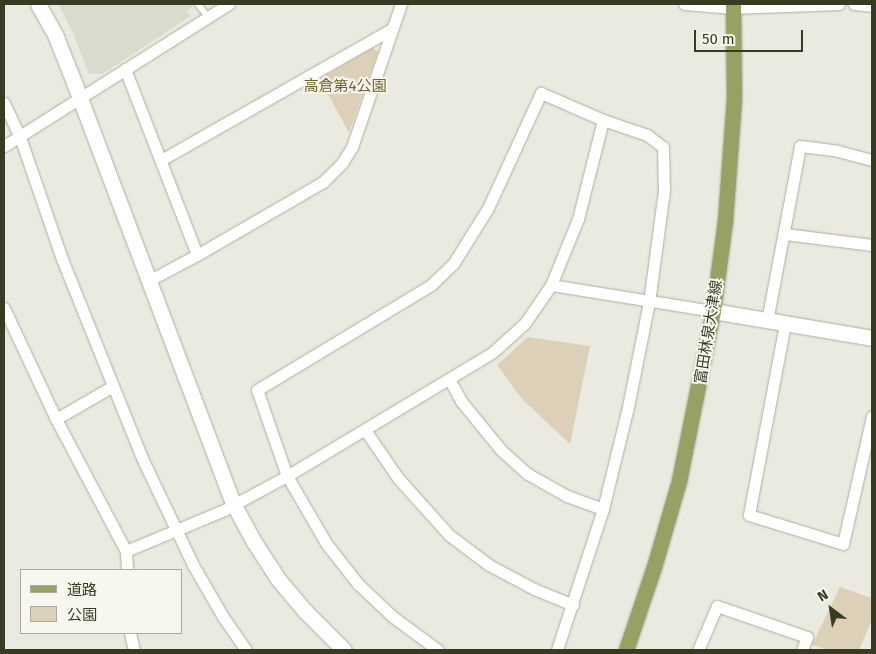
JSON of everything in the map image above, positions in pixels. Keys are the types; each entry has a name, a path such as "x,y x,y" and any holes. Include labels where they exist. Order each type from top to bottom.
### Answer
{"main road":[{"name":"富田林泉大津線","path":"626,650 654,567 679,481 713,311 725,221 734,98 733,6"}],"street":[{"path":"38,4 56,37 80,98 234,505 254,542 278,579 339,649"},
{"path":"4,146 229,4"},
{"path":"148,281 323,182 342,163 352,147 400,4"},
{"path":"684,4 733,6 839,4"},
{"path":"854,4 872,6"},
{"path":"162,160 390,30"},
{"path":"125,69 197,254"},
{"path":"438,650 393,617 358,584 326,542 288,476 257,390 431,285 453,264 488,208 541,93 603,120 647,135 663,147 664,190 649,302 628,407 603,509 557,650"},
{"path":"4,103 20,137 62,259 142,458 176,531 224,617 246,650"},
{"path":"126,551 234,505 288,476 493,352 525,322 551,285 578,218 603,120"},
{"path":"767,321 785,234 800,146 838,151 872,160"},
{"path":"785,234 872,245"},
{"path":"551,285 872,338"},
{"path":"4,308 56,419 126,551 127,569"},
{"path":"785,324 749,515 843,544 872,416"},
{"path":"449,379 460,401 501,450 528,474 567,496 603,509"},
{"path":"56,419 113,386"},
{"path":"365,430 408,490 449,535 489,565 534,589 573,605"},
{"path":"698,650 717,606 807,637 802,650"},
{"path":"130,634 134,650"}],"lane":[{"path":"198,4 209,17"}],"shaded area":[{"path":"58,4 194,4 187,11 191,16 102,74 89,74 73,33"}],"green space":[{"name":"高倉第4公園","path":"372,48 378,52 349,133 320,79"},
{"path":"528,337 590,346 570,444 522,399 497,365"},
{"path":"840,587 872,598 872,620 859,650 829,650 812,645"}]}
